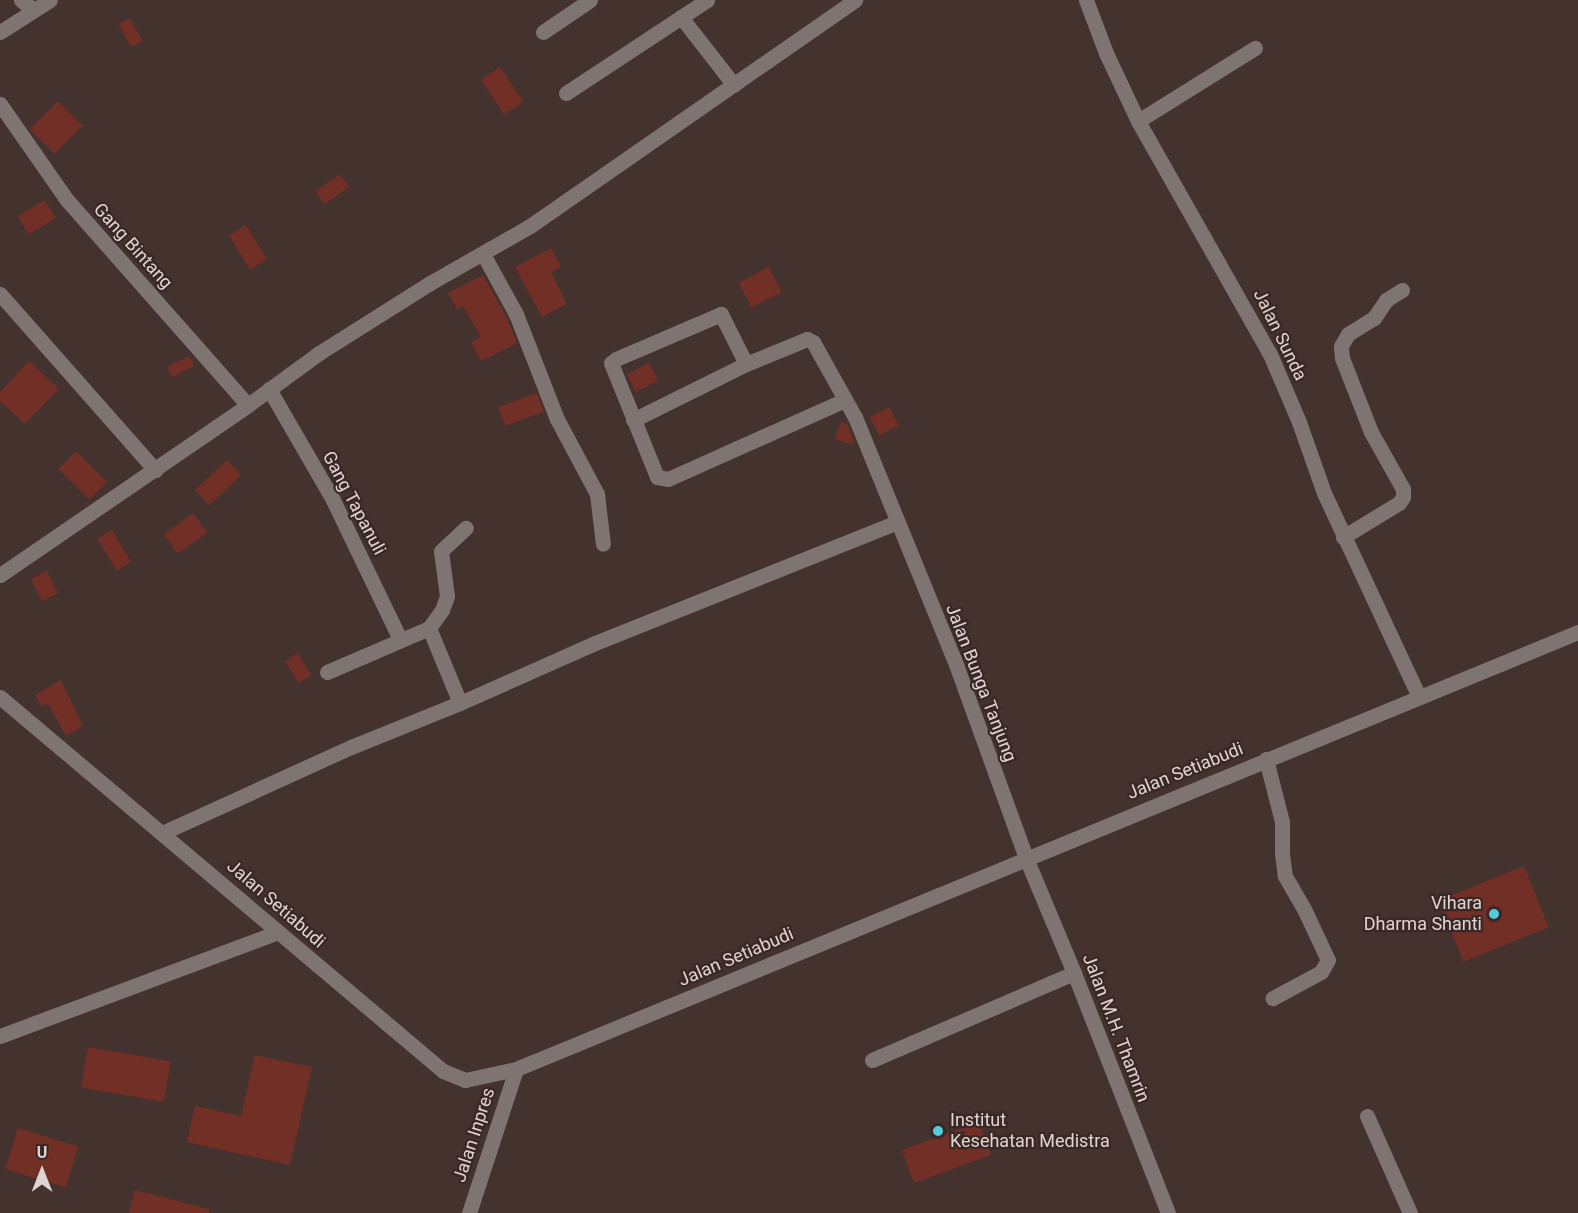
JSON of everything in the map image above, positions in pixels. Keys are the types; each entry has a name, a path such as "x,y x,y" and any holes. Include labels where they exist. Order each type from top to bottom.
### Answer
{"street":[{"path":"21,0 34,10"},
{"path":"0,32 50,0"},
{"path":"543,32 590,0"},
{"path":"566,93 707,0"},
{"path":"0,575 155,470 319,353 430,282 483,254 561,206 855,0"},
{"name":"Jalan Sunda","path":"1086,0 1106,52 1138,121 1270,354 1343,537 1419,697"},
{"path":"681,17 734,85"},
{"path":"1138,121 1255,48"},
{"name":"Gang Bintang","path":"0,104 73,208 248,405"},
{"path":"483,254 516,314 557,419 597,494 603,544"},
{"path":"1343,537 1399,502 1403,497 1402,489 1371,432 1342,357 1341,346 1348,334 1374,318 1386,300 1402,290"},
{"path":"0,294 155,470"},
{"path":"633,420 746,364 721,314 616,359 611,368 657,477 668,479 845,400"},
{"name":"Jalan Bunga Tanjung","path":"746,364 807,339 811,340 855,417 954,659 1026,858"},
{"name":"Gang Tapanuli","path":"269,389 333,500 400,639"},
{"path":"162,832 351,747 460,703 599,641 897,522"},
{"path":"327,672 429,628 442,610 447,596 441,551 466,528"},
{"path":"429,628 460,703"},
{"name":"Jalan Setiabudi","path":"0,697 443,1071 465,1080 516,1069 1578,632"},
{"path":"1266,759 1282,822 1285,876 1304,909 1328,960 1322,972 1273,998"},
{"name":"Jalan M.H. Thamrin","path":"1026,858 1074,973 1168,1213"},
{"path":"0,1036 278,932"},
{"path":"872,1060 1074,973"},
{"name":"Jalan Inpres","path":"469,1213 516,1069"},
{"path":"1367,1116 1410,1213"}],"building":[{"path":"130,18 142,41 131,47 119,24"},
{"path":"500,67 523,102 504,115 481,80"},
{"path":"58,101 83,126 54,154 30,129"},
{"path":"340,174 349,187 325,204 315,191"},
{"path":"45,200 56,218 28,234 18,216"},
{"path":"246,225 267,259 250,270 229,236"},
{"path":"551,248 561,267 551,272 567,304 542,317 515,267"},
{"path":"769,267 782,292 751,307 739,282"},
{"path":"483,275 507,318 517,343 481,361 471,342 481,337 463,306 457,309 448,293"},
{"path":"189,356 194,366 172,377 167,367"},
{"path":"29,361 59,389 25,424 0,401 0,392"},
{"path":"649,363 658,381 636,392 627,374"},
{"path":"537,393 544,412 505,426 498,407"},
{"path":"889,407 899,426 879,436 870,417"},
{"path":"841,422 847,424 854,441 853,445 835,439"},
{"path":"76,451 107,482 89,500 58,469"},
{"path":"227,460 241,475 209,505 195,490"},
{"path":"193,513 207,532 178,554 164,534"},
{"path":"112,530 131,562 116,570 97,539"},
{"path":"47,571 58,593 42,601 31,579"},
{"path":"298,653 311,675 299,683 285,661"},
{"path":"61,680 83,726 66,736 48,703 42,707 35,695"},
{"name":"Vihara Dharma Shanti","path":"1524,866 1549,927 1463,962 1439,900"},
{"path":"88,1047 171,1062 164,1102 81,1087"},
{"path":"255,1055 312,1067 290,1165 187,1142 195,1106 241,1116"},
{"path":"979,1122 991,1155 914,1183 902,1150"},
{"path":"18,1128 78,1146 66,1188 5,1169"},
{"path":"135,1190 209,1209 209,1213 129,1213"}],"place":[{"name":"Vihara Dharma Shanti","path":"1494,914"},
{"name":"Institut Kesehatan Medistra","path":"938,1131"}]}
